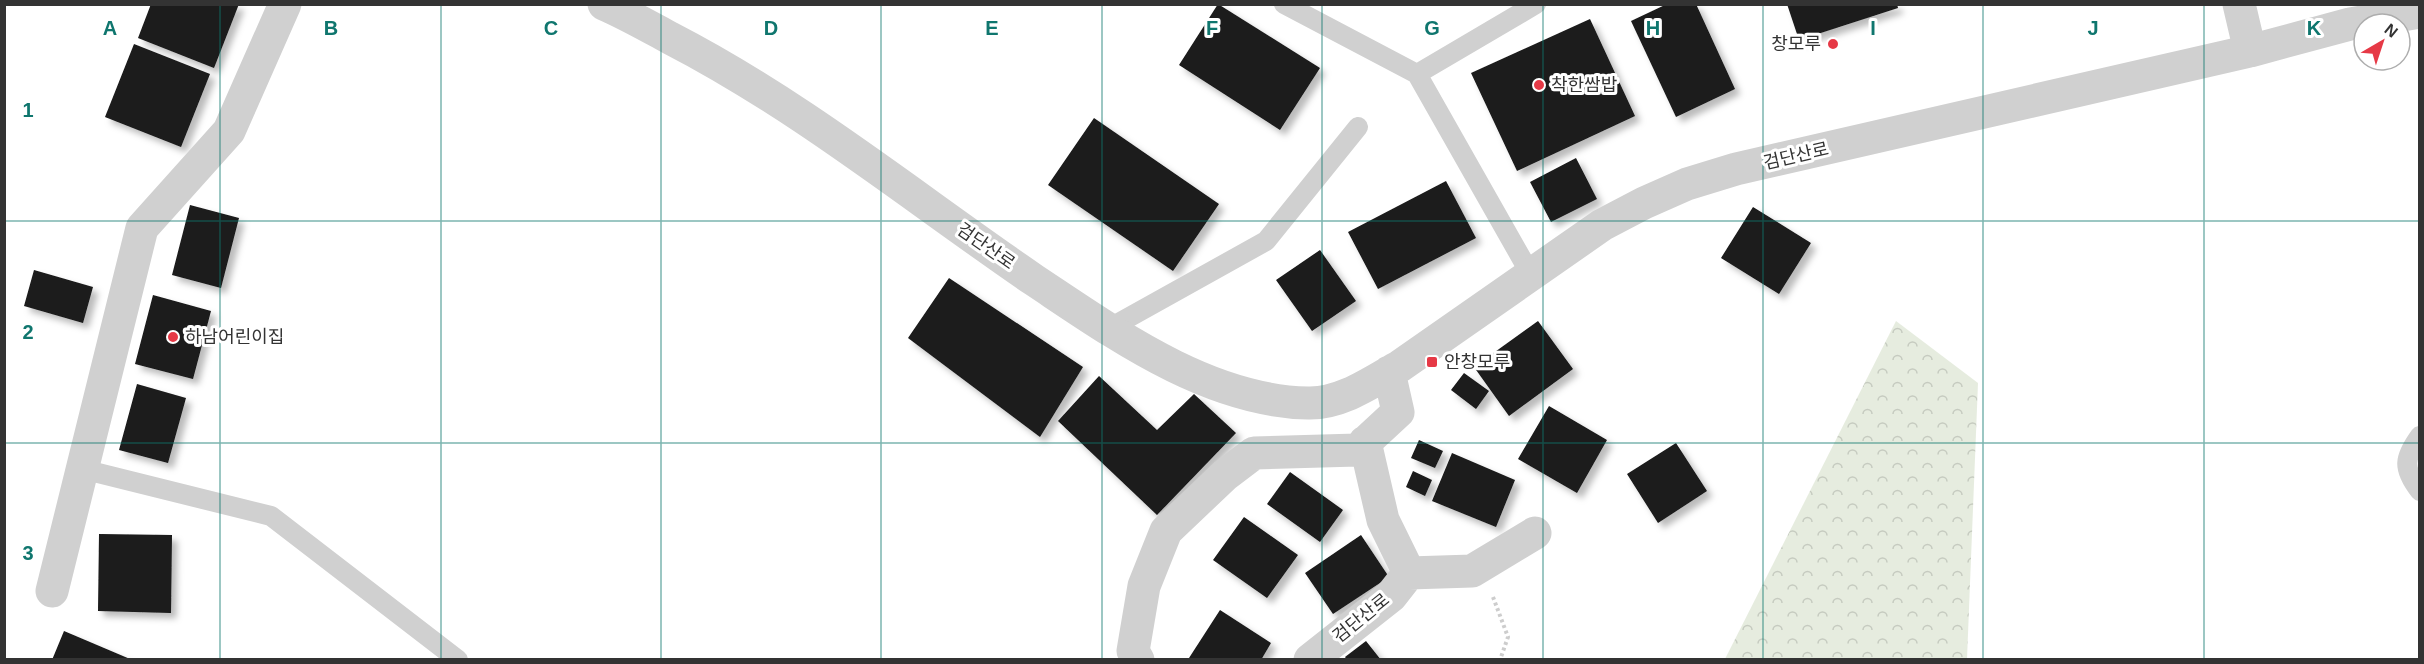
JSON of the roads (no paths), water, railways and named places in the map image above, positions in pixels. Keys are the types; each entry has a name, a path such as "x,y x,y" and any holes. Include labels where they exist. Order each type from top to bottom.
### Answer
{"street":[{"path":"52,591 142,228 229,130 285,4"},
{"name":"검단산로","path":"604,4 749,81 1108,329 1162,361 1222,386 1278,400 1309,404 1335,400 1389,372 1602,225 1644,203 1707,178 1736,169 2250,51 2350,24 2420,12"},
{"path":"2239,4 2250,51"},
{"path":"1138,660 1133,651 1144,586 1166,531 1225,475 1254,453 1357,450 1398,412 1389,372"},
{"path":"1365,442 1383,520 1409,573 1472,571 1535,533"},
{"name":"검단산로","path":"1310,660 1391,596 1409,573"}],"lane":[{"path":"1284,4 1417,74 1531,275"},
{"path":"1417,74 1536,4"},
{"path":"1108,329 1266,240 1358,127"},
{"path":"2420,436 2407,453 2406,468 2420,491"},
{"path":"82,469 271,516 458,660"}],"place":[{"name":"창모루","path":"1833,44"},
{"name":"착한쌈밥","path":"1539,85"},
{"name":"하남어린이집","path":"173,337"},
{"name":"안창모루","path":"1432,362"}]}
